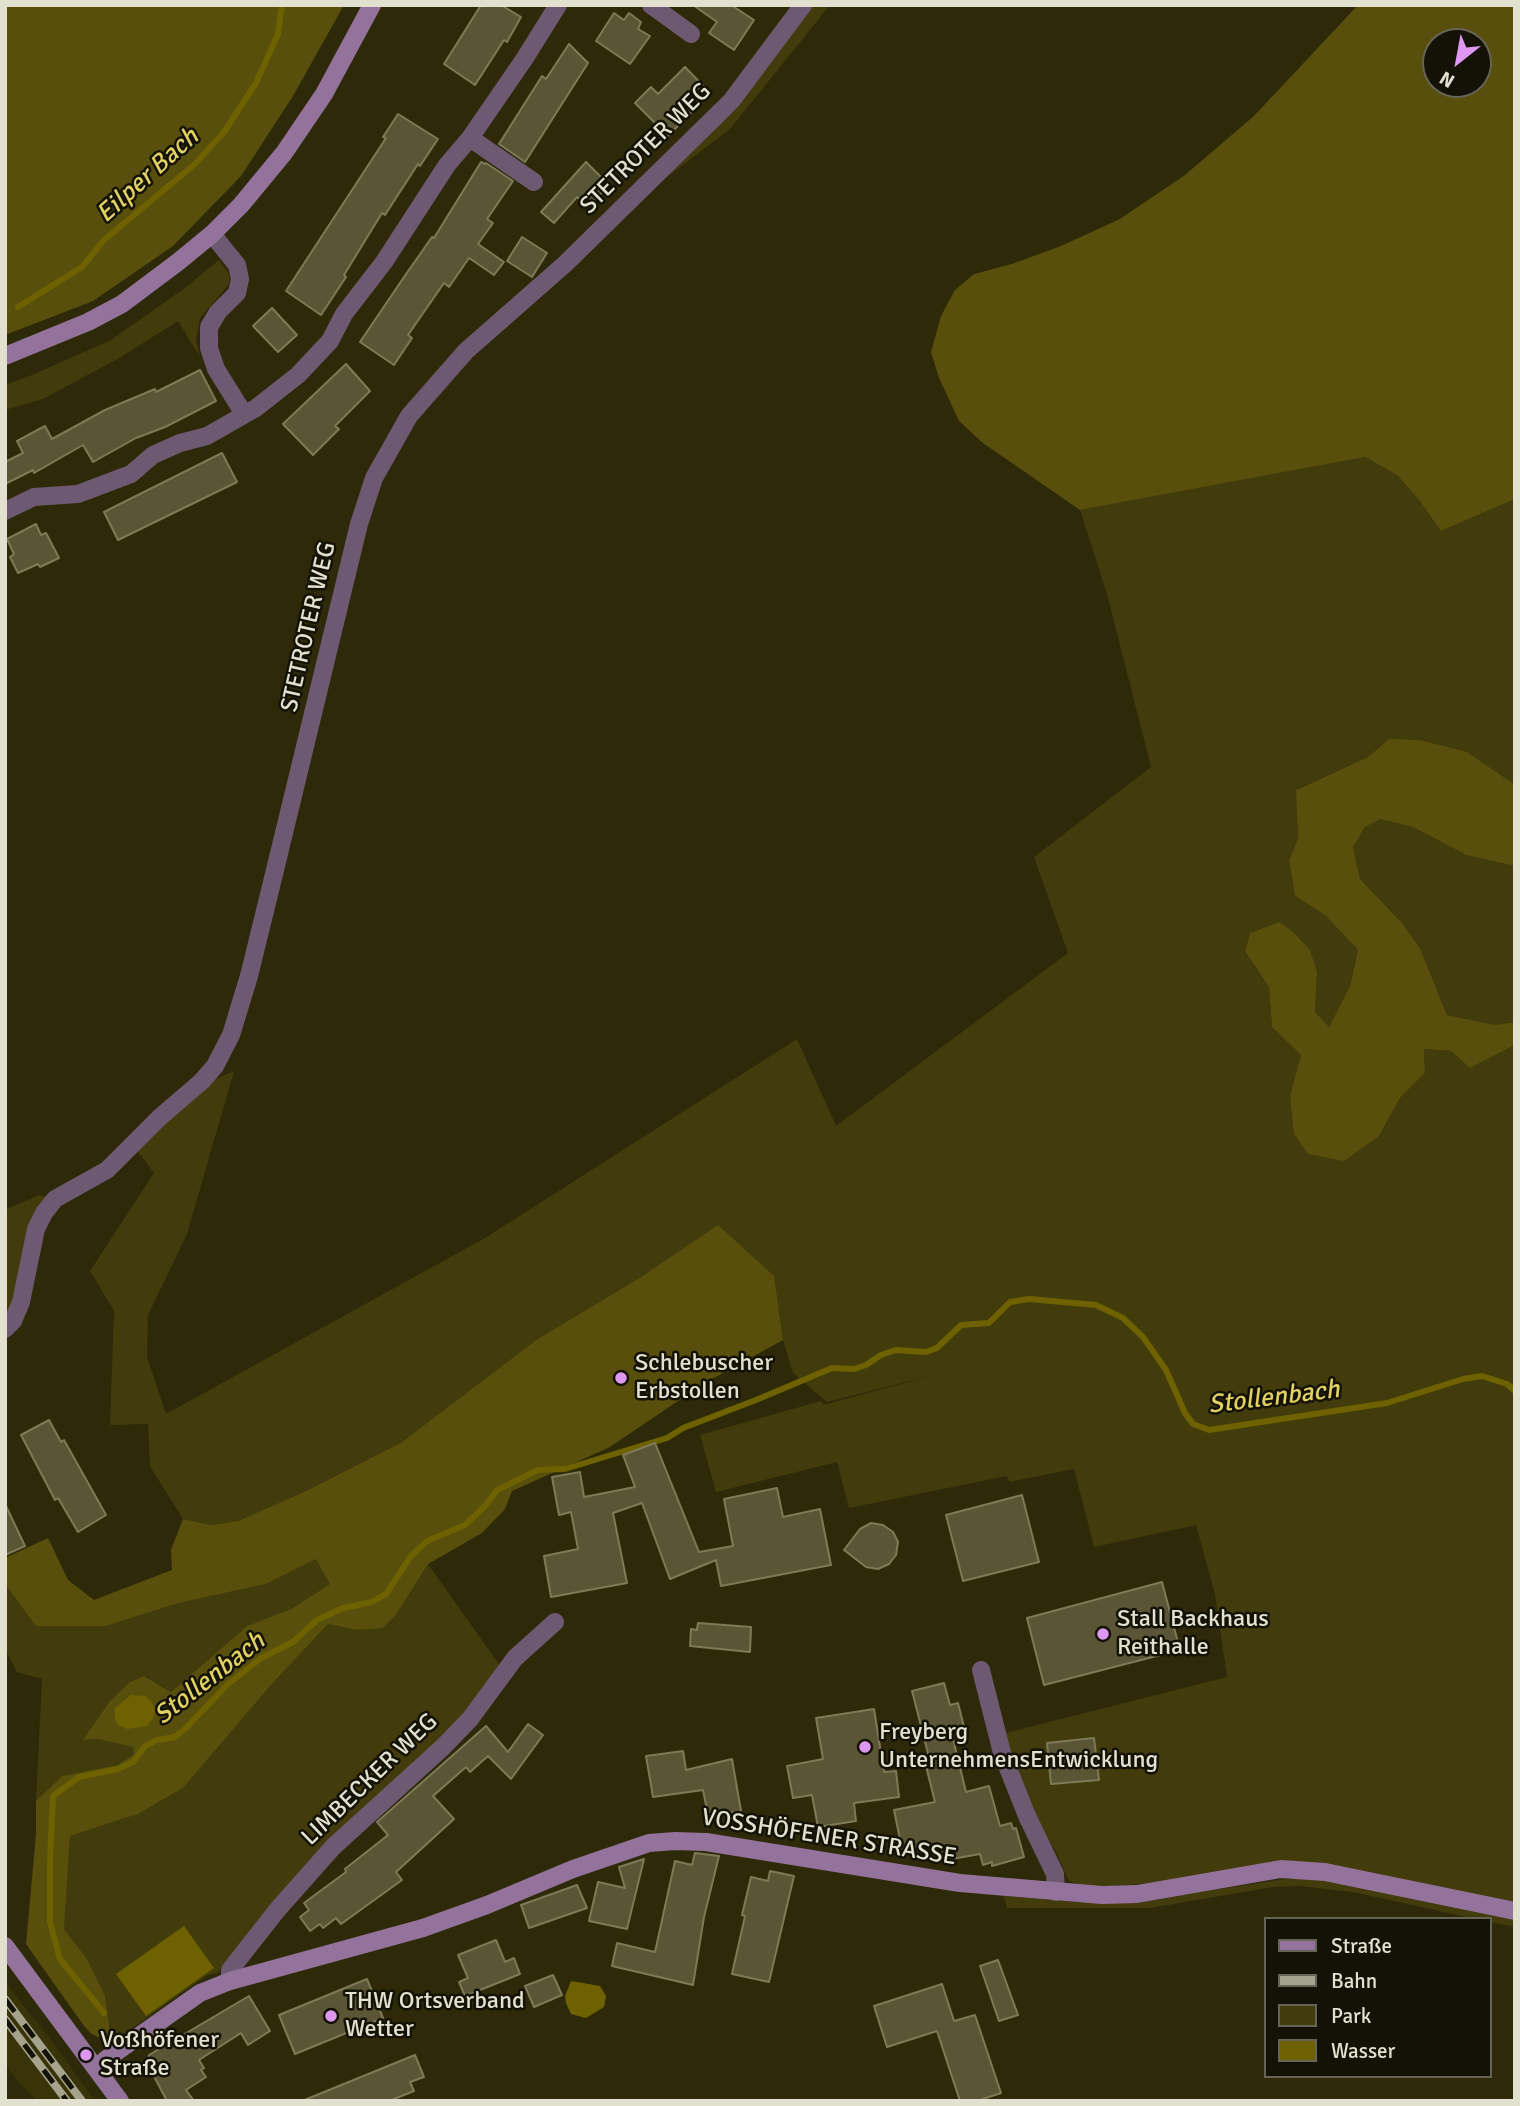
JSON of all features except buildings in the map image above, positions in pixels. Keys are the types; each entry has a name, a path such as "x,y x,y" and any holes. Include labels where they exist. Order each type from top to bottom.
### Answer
{"street":[{"path":"5,356 88,322 121,304 212,234 241,205 284,153 324,94 372,5"},
{"path":"5,511 34,497 78,494 131,474 153,455 180,443 207,436 256,408 298,374 330,341 344,314 384,262 447,165 470,138 526,58 558,5"},
{"path":"651,5 691,34"},
{"name":"STETROTER WEG","path":"5,1329 13,1321 21,1302 36,1229 44,1213 55,1199 107,1170 159,1118 202,1081 215,1066 231,1035 279,857 359,524 374,478 410,416 466,351 565,264 732,100 803,5"},
{"path":"470,138 534,182"},
{"path":"212,234 237,265 240,279 237,293 218,312 209,327 209,348 216,369 244,414"},
{"name":"LIMBECKER WEG","path":"230,1981 230,1970 278,1909 333,1847 470,1719 515,1658 555,1622"},
{"path":"981,1670 1003,1753 1027,1816 1055,1874 1056,1892"},
{"name":"VOSSHÖFENER STRASSE","path":"97,2070 105,2060 200,1993 230,1981 423,1928 573,1869 649,1843 706,1842 804,1856 908,1876 1056,1892 1137,1894 1281,1869 1325,1872 1515,1911"},
{"path":"5,1946 120,2101"}],"shaded area":[{"path":"5,5 344,5 293,96 241,176 173,246 93,301 5,335"},
{"path":"1358,5 1515,5 1515,499 1441,531 1397,475 1365,457 1080,510 983,443 959,421 939,378 931,352 941,316 955,290 974,274 1012,264 1061,246 1120,219 1185,175 1254,116"},
{"path":"1389,739 1419,740 1467,752 1515,785 1515,866 1466,855 1413,827 1381,819 1365,827 1353,847 1360,879 1402,923 1420,948 1447,1015 1495,1025 1515,1022 1515,1045 1470,1068 1451,1051 1424,1049 1425,1073 1400,1098 1379,1136 1344,1161 1308,1154 1294,1134 1290,1095 1301,1055 1272,1027 1269,987 1245,951 1250,933 1279,922 1292,931 1310,950 1317,972 1315,1012 1329,1027 1350,986 1358,950 1325,915 1295,896 1289,860 1298,839 1296,790 1368,757"},
{"path":"718,1225 774,1276 783,1340 703,1384 610,1447 512,1491 505,1509 482,1533 428,1564 396,1615 382,1628 356,1630 328,1624 271,1685 183,1788 138,1814 70,1836 64,1929 87,1959 105,1996 111,2038 102,2039 92,2034 26,1944 36,1835 36,1801 62,1776 118,1765 134,1754 133,1747 98,1739 83,1740 110,1701 130,1682 144,1676 171,1692 247,1626 291,1609 330,1584 316,1559 266,1584 179,1603 106,1626 36,1626 5,1584 5,1558 48,1538 68,1580 94,1600 172,1570 171,1550 183,1519 211,1525 238,1521 306,1491 402,1442 536,1340 641,1277"},
{"path":"5,1982 95,2101 38,2101 20,2084 5,2064"}],"green space":[{"path":"808,5 830,5 730,129 655,186"},
{"path":"219,260 229,274 229,284 200,318 196,341 200,357 178,321 121,357 43,399 5,410 5,385 111,340 185,288"},
{"path":"1365,457 1397,475 1441,531 1515,499 1515,785 1389,739 1368,757 1297,789 1298,840 1289,860 1295,896 1325,915 1358,950 1350,986 1329,1028 1315,1012 1317,972 1279,922 1250,933 1245,951 1269,987 1272,1027 1301,1055 1290,1095 1379,1136 1400,1098 1425,1073 1424,1049 1451,1051 1470,1068 1515,1045 1515,1903 1341,1867 1114,1886 1080,1885 1069,1881 1055,1850 1036,1823 1002,1734 1227,1677 1215,1594 1196,1525 1094,1547 1074,1469 1009,1482 1007,1476 849,1508 837,1462 716,1492 700,1435 821,1401 823,1405 937,1374 827,1402 793,1373 783,1340 779,1309 745,1251 718,1226 641,1277 536,1340 402,1442 306,1491 238,1521 211,1525 183,1519 150,1466 148,1424 110,1425 114,1311 90,1271 154,1173 136,1149 207,1083 234,1071 187,1234 148,1315 147,1357 166,1414 485,1238 797,1039 836,1126 1068,953 1034,857 1151,767 1107,594 1080,510"},
{"path":"1381,819 1413,827 1466,855 1515,866 1515,1022 1495,1025 1447,1015 1420,948 1402,923 1360,879 1353,847 1365,827"},
{"path":"39,1195 48,1197 16,1300 5,1322 5,1210"},
{"path":"317,1558 330,1584 291,1609 247,1626 171,1692 145,1676 84,1740 98,1739 134,1747 134,1754 118,1765 62,1776 36,1801 42,1679 17,1672 5,1649 5,1584 17,1597 106,1626 179,1603 266,1584"},
{"path":"428,1564 501,1667 461,1721 336,1838 217,1973 206,1976 125,2033 111,2038 105,1996 63,1929 70,1836 138,1814 183,1788 271,1685 328,1624 356,1630 396,1615"},
{"path":"1286,1879 1315,1879 1515,1920 1515,1927 1492,1922 1492,1917 1467,1917 1353,1892 1299,1886 1273,1887 1150,1908 1007,1908 1004,1896 1079,1902 1153,1899"}],"water":[{"path":"131,1695 145,1696 151,1701 155,1710 154,1717 147,1726 127,1729 118,1725 115,1708"},
{"path":"184,1926 214,1968 146,2016 116,1974"},
{"path":"571,1981 600,1986 606,1996 604,2007 586,2018 571,2014 565,1996"}],"waterway":[{"name":"Eilper Bach","path":"18,307 82,267 104,240 195,164 224,132 256,83 278,34 282,5"},
{"name":"Stollenbach","path":"104,2013 60,1959 50,1922 53,1796 79,1777 118,1769 133,1762 145,1746 157,1740 175,1737 227,1685 261,1658 293,1642 317,1620 343,1608 372,1602 386,1594 411,1556 427,1541 465,1525 497,1490 538,1470 565,1469 667,1438 683,1428 832,1368 854,1369 896,1350 926,1352 937,1348 961,1325 989,1323 1010,1302 1029,1299 1096,1305 1123,1318 1143,1337 1166,1370 1185,1413 1193,1424 1209,1430 1387,1403 1463,1379 1482,1376 1507,1384 1515,1391"}],"railway":[{"path":"5,1999 82,2101"},
{"path":"5,2019 67,2101"}],"place":[{"name":"Schlebuscher Erbstollen","path":"621,1378"},
{"name":"Stall Backhaus Reithalle","path":"1103,1634"},
{"name":"Freyberg UnternehmensEntwicklung","path":"865,1747"},
{"name":"THW Ortsverband Wetter","path":"331,2016"},
{"name":"Voßhöfener Straße","path":"86,2055"}]}
